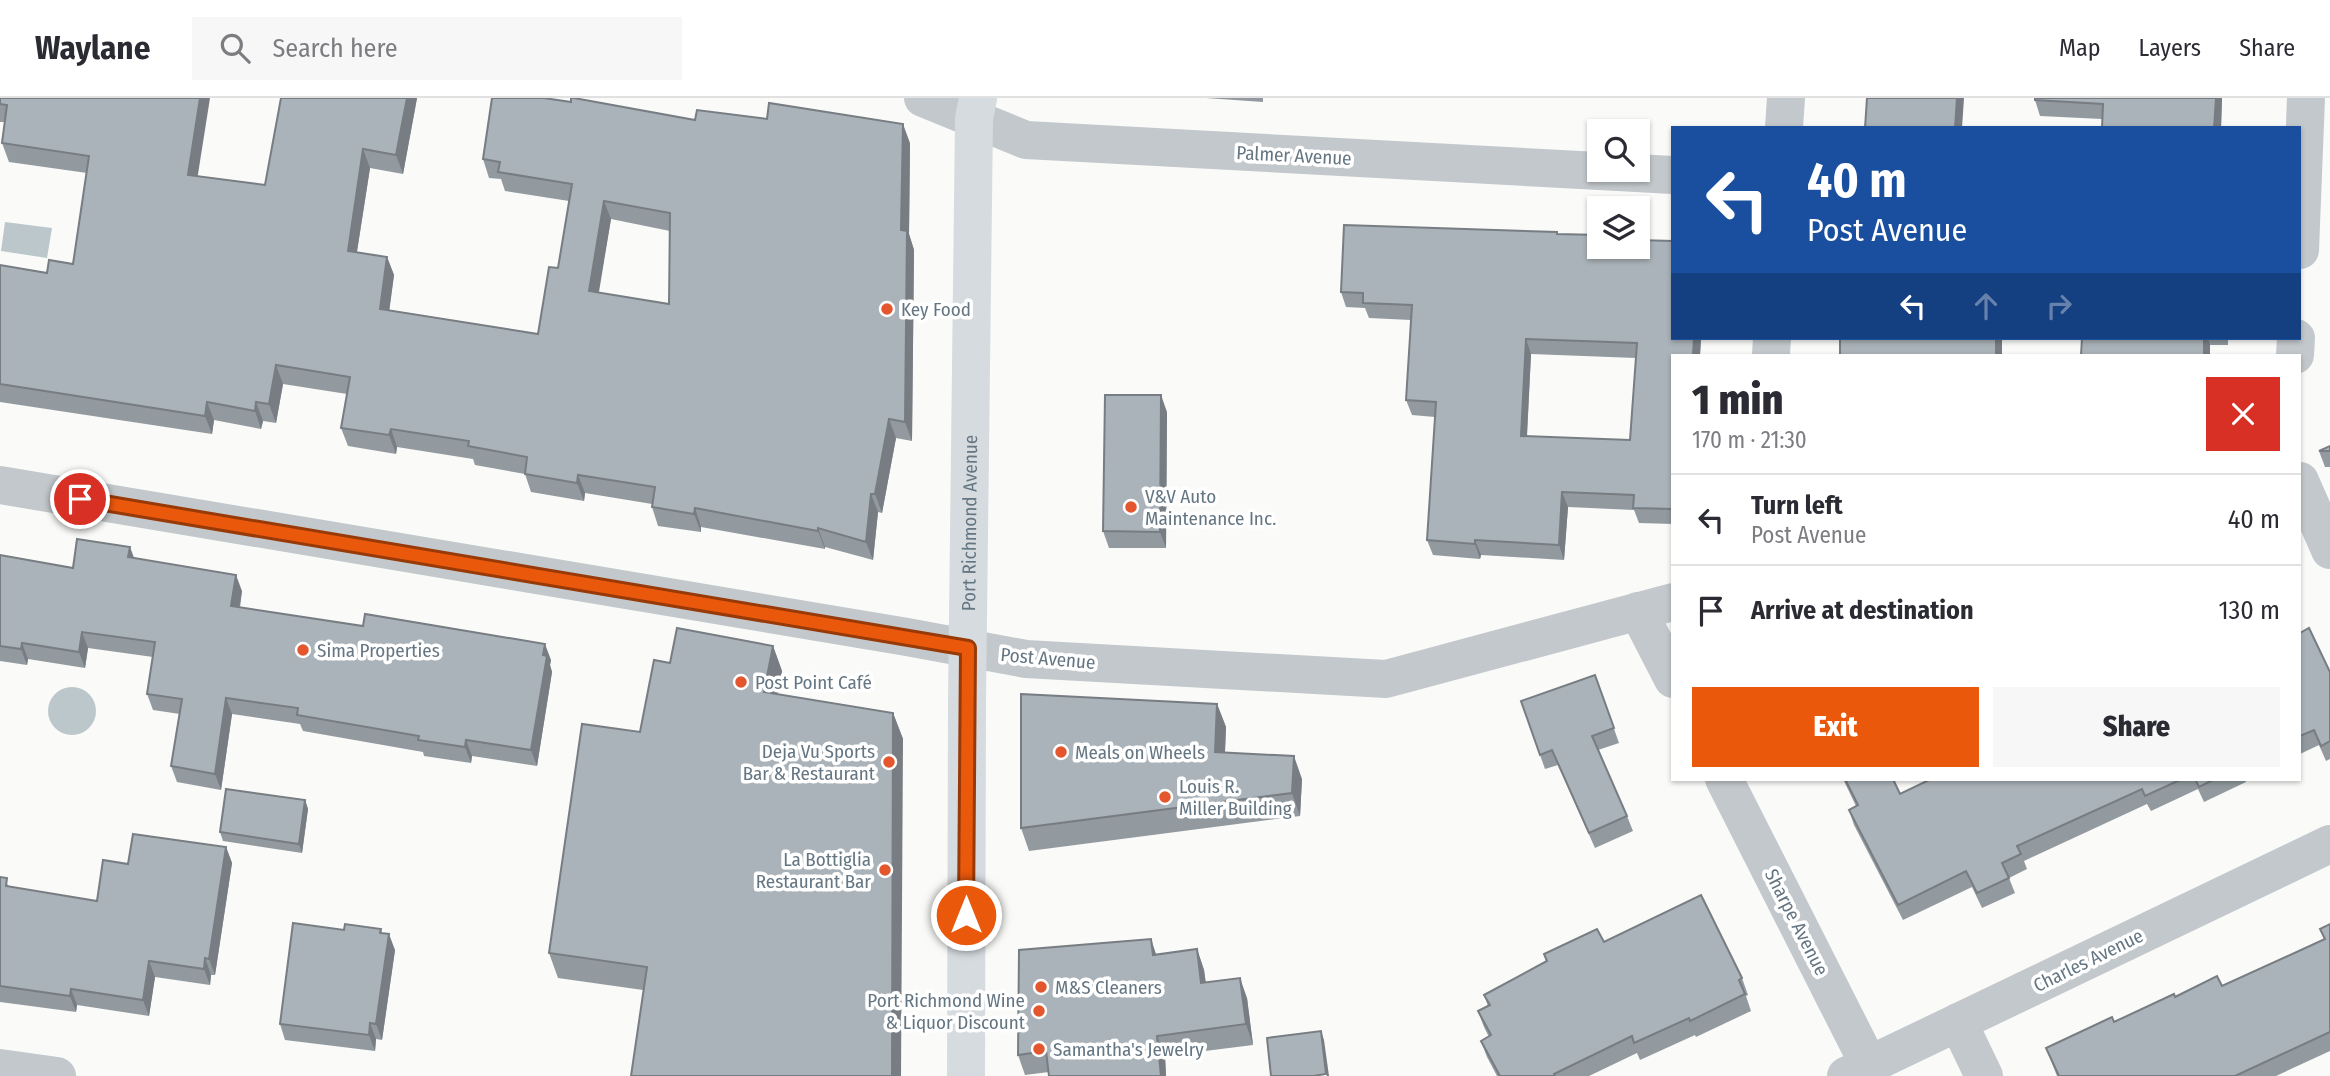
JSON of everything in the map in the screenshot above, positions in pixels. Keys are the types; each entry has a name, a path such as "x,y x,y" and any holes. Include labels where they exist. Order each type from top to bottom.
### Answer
{"street":[{"name":"Palmer Avenue","path":"923,98 976,108 1026,140 1671,175"},
{"path":"1784,126 1786,98"},
{"path":"2301,225 2306,98"},
{"name":"Port Richmond Avenue","path":"966,1076 968,648 976,108"},
{"path":"2301,483 2330,550"},
{"name":"Post Avenue","path":"0,485 1027,659 1386,679 1656,606"},
{"path":"1656,606 1671,670"},
{"name":"Sharpe Avenue","path":"1725,781 1858,1071"},
{"name":"Charles Avenue","path":"1858,1071 2330,844"},
{"path":"1958,1022 1984,1076"},
{"path":"0,1068 57,1076"}],"shaded area":[{"path":"5,222 52,228 47,258 1,251"},
{"path":"72,687 81,688 89,694 95,702 95,720 89,728 81,734 72,735 63,734 55,728 49,720 48,711 49,702 55,694 63,688"}],"building":[{"path":"0,98 200,98 188,175 265,185 281,98 407,98 396,155 363,149 348,251 387,257 380,309 538,334 549,267 558,268 572,184 498,172 500,162 483,159 492,98 544,98 571,102 571,98 574,98 695,120 697,110 767,119 769,103 903,124 901,230 907,231 905,422 889,419 875,494 871,494 866,542 818,528 818,531 695,508 694,514 652,507 655,487 578,475 577,483 525,474 527,457 468,446 469,441 391,429 389,435 341,428 350,377 276,365 269,404 256,402 255,411 207,402 205,416 0,384 0,265 47,273 49,260 73,264 89,156 2,143 7,105 0,104","holes":["604,201 670,213 669,304 589,291"]},
{"path":"1867,98 1957,98 1955,126 1865,126"},
{"path":"2216,98 2214,126 2102,126 2103,104 2035,100"},
{"path":"1344,225 1587,235 1587,259 1650,259 1650,240 1671,241 1671,340 1694,340 1693,354 1671,354 1671,509 1633,508 1634,495 1562,492 1559,545 1475,540 1475,544 1427,540 1436,402 1406,400 1412,305 1363,303 1363,293 1341,292","holes":["1526,339 1637,343 1630,440 1521,436"]},
{"path":"1840,340 1996,340 1996,354 1840,354"},
{"path":"2082,340 2204,340 2204,354 2081,354"},
{"path":"1105,395 1161,395 1160,532 1103,531"},
{"path":"77,539 130,547 128,557 236,575 231,606 363,626 365,614 545,644 543,655 547,656 531,750 466,740 465,747 418,740 419,736 297,715 298,708 226,698 215,774 171,766 182,699 147,694 155,642 82,632 79,652 22,643 21,649 0,646 0,555 73,568"},
{"path":"677,628 773,646 764,692 893,713 892,1076 631,1076 647,967 549,953 582,724 640,732 654,660 670,663"},
{"path":"2309,628 2330,672 2330,741 2321,746 2314,730 2301,736 2301,632"},
{"path":"1595,675 1614,728 1592,736 1627,816 1589,833 1552,750 1540,755 1521,701"},
{"name":"Louis R. Miller Building","path":"1021,694 1217,704 1215,752 1294,756 1292,793 1021,828"},
{"path":"1846,781 1894,781 1900,794 1927,781 2178,781 2145,796 2142,789 2017,846 2021,854 2002,863 2009,878 1977,893 1966,871 1898,905 1849,810 1858,805"},
{"path":"2196,781 2211,781 2199,787"},
{"path":"226,789 305,800 299,844 220,832"},
{"path":"133,834 226,847 209,959 205,958 204,969 149,961 143,1000 71,989 70,996 0,986 0,877 7,878 6,886 97,901 103,860 128,864"},
{"path":"1701,895 1742,978 1739,980 1745,994 1690,1021 1689,1018 1634,1043 1632,1036 1554,1074 1555,1076 1500,1076 1481,1041 1491,1035 1478,1011 1490,1005 1484,995 1547,961 1544,954 1597,929 1604,942"},
{"path":"293,923 344,930 345,924 381,929 380,933 389,934 376,1024 370,1023 369,1035 280,1024"},
{"path":"2330,924 2330,1032 2235,1076 2059,1076 2046,1048 2112,1017 2114,1022 2174,994 2175,997 2217,976 2222,986 2325,939 2320,929"},
{"path":"1151,939 1153,955 1197,949 1201,983 1240,978 1246,1024 1157,1036 1161,1076 1049,1076 1046,1051 1018,1055 1019,950"},
{"path":"1321,1031 1326,1074 1271,1076 1267,1038"}],"place":[{"name":"Key Food","path":"887,309"},
{"name":"V&V Auto Maintenance Inc.","path":"1131,507"},
{"name":"Sima Properties","path":"303,650"},
{"name":"Post Point Café","path":"741,682"},
{"name":"Meals on Wheels","path":"1061,752"},
{"name":"Deja Vu Sports Bar & Restaurant","path":"889,762"},
{"name":"Louis R. Miller Building","path":"1165,797"},
{"name":"La Bottiglia Restaurant Bar","path":"885,870"},
{"name":"M&S Cleaners","path":"1041,987"},
{"name":"Port Richmond Wine & Liquor Discount","path":"1039,1011"},
{"name":"Samantha's Jewelry","path":"1039,1049"}],"route":[{"path":"80,499 968,648 966,915"}]}
